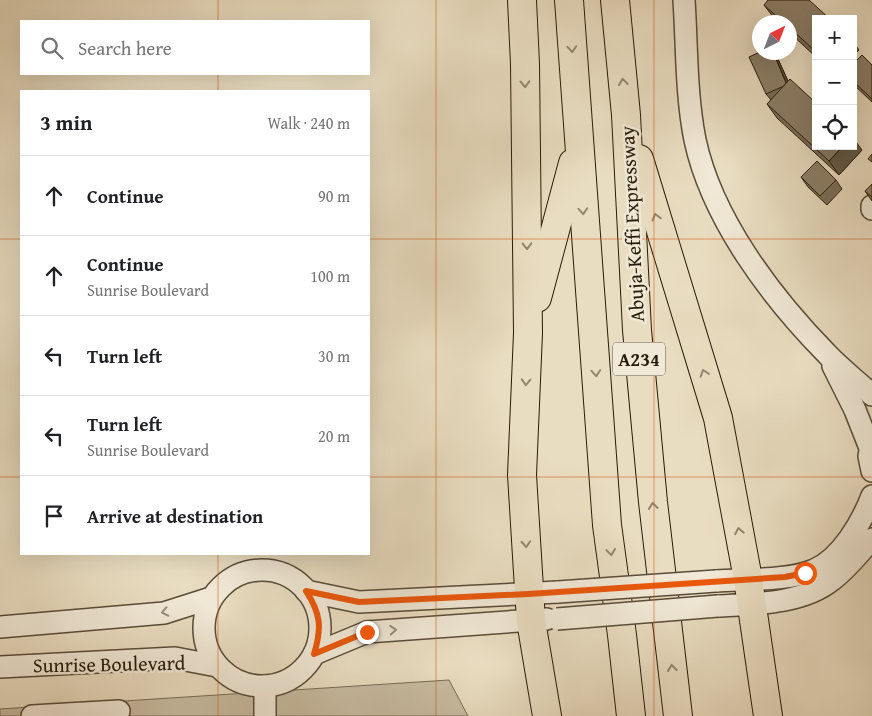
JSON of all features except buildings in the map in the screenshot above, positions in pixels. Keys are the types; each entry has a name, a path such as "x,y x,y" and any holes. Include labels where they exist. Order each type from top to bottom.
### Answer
{"highway":[{"path":"522,0 525,64 528,333 522,476 539,611 547,716"},
{"name":"A234","path":"569,0 607,525 631,716"},
{"name":"Abuja-Keffi Expressway","path":"615,0 626,115 637,330 652,502 678,716"},
{"path":"626,115 718,418 750,592 768,716"},
{"path":"528,333 578,143"}],"street":[{"path":"684,0 695,140 708,184 718,207 776,298 827,355 872,395"},
{"path":"827,355 871,446 869,456 872,471"},
{"path":"306,591 359,602 539,611 718,606 785,577 814,570 823,565 852,536 861,522 872,496"},
{"path":"314,654 367,632 539,611 558,592 716,581 750,592 796,597 822,588 842,571 872,539"},
{"path":"256,570 275,571 292,578 306,591 315,605 320,621 319,638 314,654 306,667 294,677 280,684 265,686 247,685 231,678 218,666 208,651 204,634 204,616 211,598 223,584 238,574 256,570"},
{"name":"Sunrise Boulevard","path":"0,627 164,613 211,598"},
{"name":"Sunrise Boulevard","path":"0,667 176,658 218,666"},
{"path":"265,686 265,716"},
{"path":"32,716 119,712"}],"shaded area":[{"path":"449,680 468,716 0,716 0,709"}],"route":[{"path":"367,632 314,654 319,638 320,621 315,605 306,591 359,602 528,594 785,577 805,573"}]}
